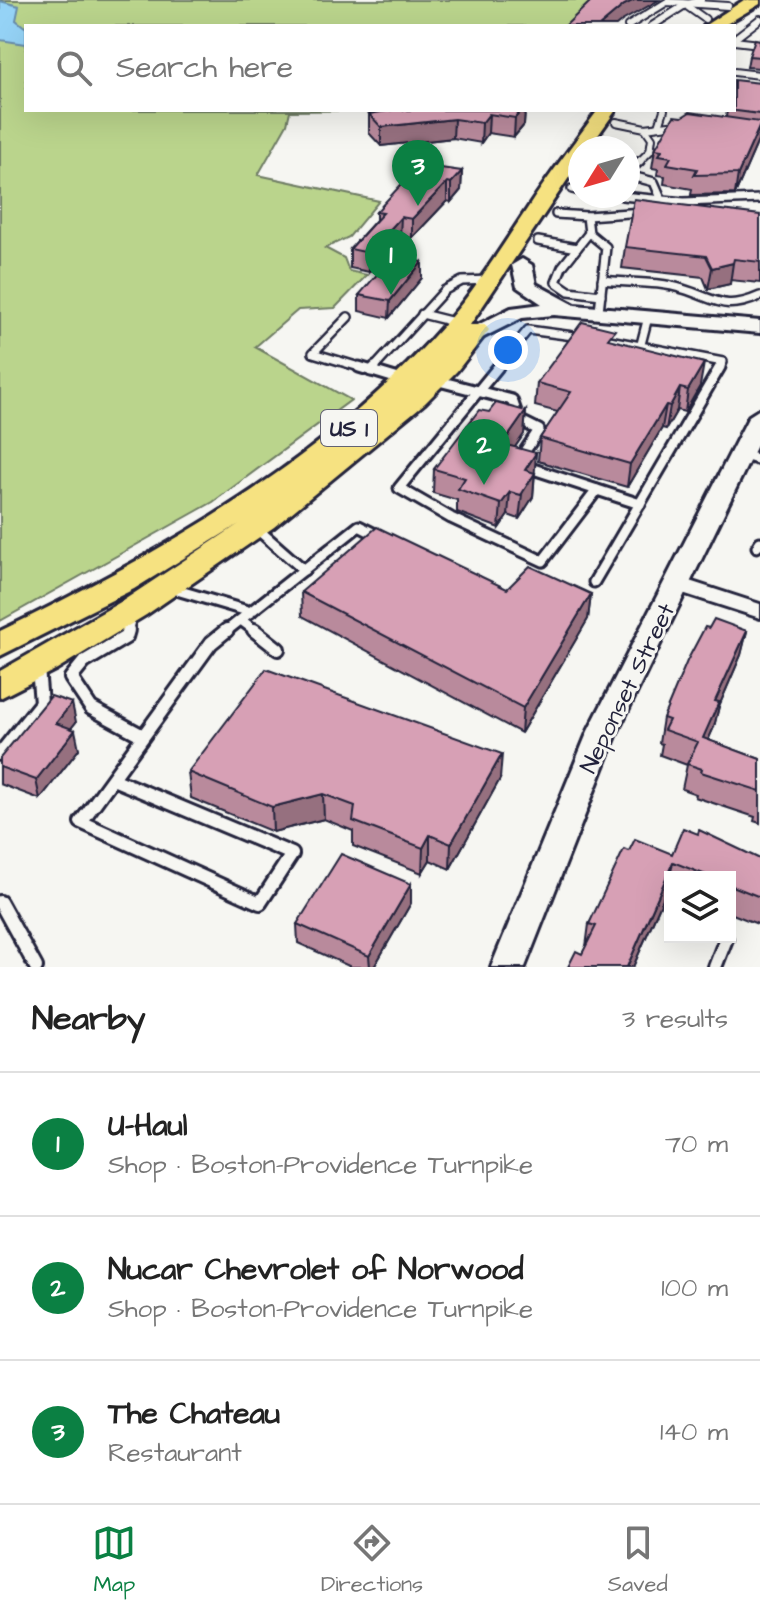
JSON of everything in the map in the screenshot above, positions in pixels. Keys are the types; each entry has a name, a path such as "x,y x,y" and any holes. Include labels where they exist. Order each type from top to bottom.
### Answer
{"main road":[{"path":"704,24 745,3"},
{"path":"605,136 616,114"},
{"name":"US 1","path":"0,686 132,610 256,528 379,430 435,380 466,329 490,280 616,114"},
{"name":"US 1","path":"0,645 127,577 216,524 345,431 466,329 522,265 568,198"}],"street":[{"path":"522,265 527,287 533,293 575,308"},
{"path":"466,329 518,312 600,303 648,317 760,327"},
{"name":"Neponset Street","path":"508,967 603,731 677,584 750,457 760,416"},
{"path":"677,584 760,611"}],"lane":[{"path":"655,24 685,5 701,0"},
{"path":"631,24 667,2 685,5 745,3"},
{"path":"685,5 704,24"},
{"path":"736,38 760,19"},
{"path":"745,31 760,32"},
{"path":"736,40 760,44"},
{"path":"736,72 760,75"},
{"path":"659,126 663,112"},
{"path":"616,114 645,128 652,138 650,151 640,161"},
{"path":"645,128 686,125"},
{"path":"640,178 654,182 661,198"},
{"path":"640,197 684,202 760,199"},
{"path":"556,214 652,213"},
{"path":"587,216 589,233 606,247 600,303 569,291 556,282 589,233"},
{"path":"538,241 577,248"},
{"path":"371,371 445,290 462,281 490,280"},
{"path":"602,280 682,288 717,304 744,303 760,296"},
{"path":"422,314 466,329"},
{"path":"348,317 313,353 402,380"},
{"path":"641,344 648,317"},
{"path":"594,582 723,362 641,344 528,330 399,488 451,518 543,561 597,490"},
{"path":"435,380 512,400 519,420 539,430 517,463 640,504"},
{"path":"113,779 292,854 260,903 81,822 211,643 359,526 388,539"},
{"path":"256,528 304,570"},
{"path":"167,587 246,616 278,649"},
{"path":"132,610 132,625 126,637 84,662 71,678 78,697 103,720 143,736"},
{"path":"0,754 41,703 38,666"},
{"path":"0,902 36,967"},
{"path":"715,967 724,943"}],"green space":[{"path":"0,0 594,0 576,24 24,24 24,112 290,112 287,124 258,175 379,201 349,237 325,248 344,258 349,271 367,275 335,308 298,310 255,347 351,400 213,502 0,621"}],"water":[{"path":"0,1 19,6 16,20 24,26 24,44 0,40"}],"building":[{"path":"592,0 634,0 601,24 567,24"},
{"path":"755,39 760,40 760,57 749,56"},
{"path":"736,80 760,83 760,114 736,111"},
{"path":"520,112 515,118 489,114 482,123 454,119 381,127 369,114"},
{"path":"690,112 760,122 738,174 694,175 697,169 667,164 671,157 659,155 662,150 655,149 674,116 682,117"},
{"path":"419,165 462,171 451,183 447,182 412,219 401,217 369,253 350,249 383,213 376,212"},
{"path":"640,200 760,215 760,262 734,259 733,263 712,268 706,256 625,247 632,208 640,208"},
{"path":"393,256 422,262 390,301 359,295"},
{"path":"582,322 615,330 608,339 704,363 688,390 680,388 670,406 666,405 630,464 540,438 571,392 537,383"},
{"path":"496,403 526,411 503,444 536,453 525,470 535,473 521,495 510,492 501,504 458,489 465,478 434,469 479,410 489,412"},
{"path":"377,527 507,589 530,566 591,594 523,708 301,592"},
{"path":"714,619 747,631 715,701 719,702 703,738 760,759 760,791 701,772 702,769 687,764 698,742 664,730 669,720 663,718 687,661 705,627 709,628"},
{"path":"266,669 502,754 451,844 430,835 423,848 353,821 355,806 323,794 272,807 188,772"},
{"path":"51,696 72,703 56,723 75,730 36,780 0,767 0,758"},
{"path":"683,828 698,834 699,830 760,859 760,897 736,887 736,871 696,871 673,862 669,871 664,871 664,883 627,967 568,967 576,951 582,954 596,926 589,924 624,849 629,851 635,839 672,854"},
{"path":"341,854 411,884 369,956 297,924"}],"place":[{"name":"The Chateau","path":"418,206"},
{"name":"U-Haul","path":"391,295"},
{"name":"Nucar Chevrolet of Norwood","path":"484,485"}]}
